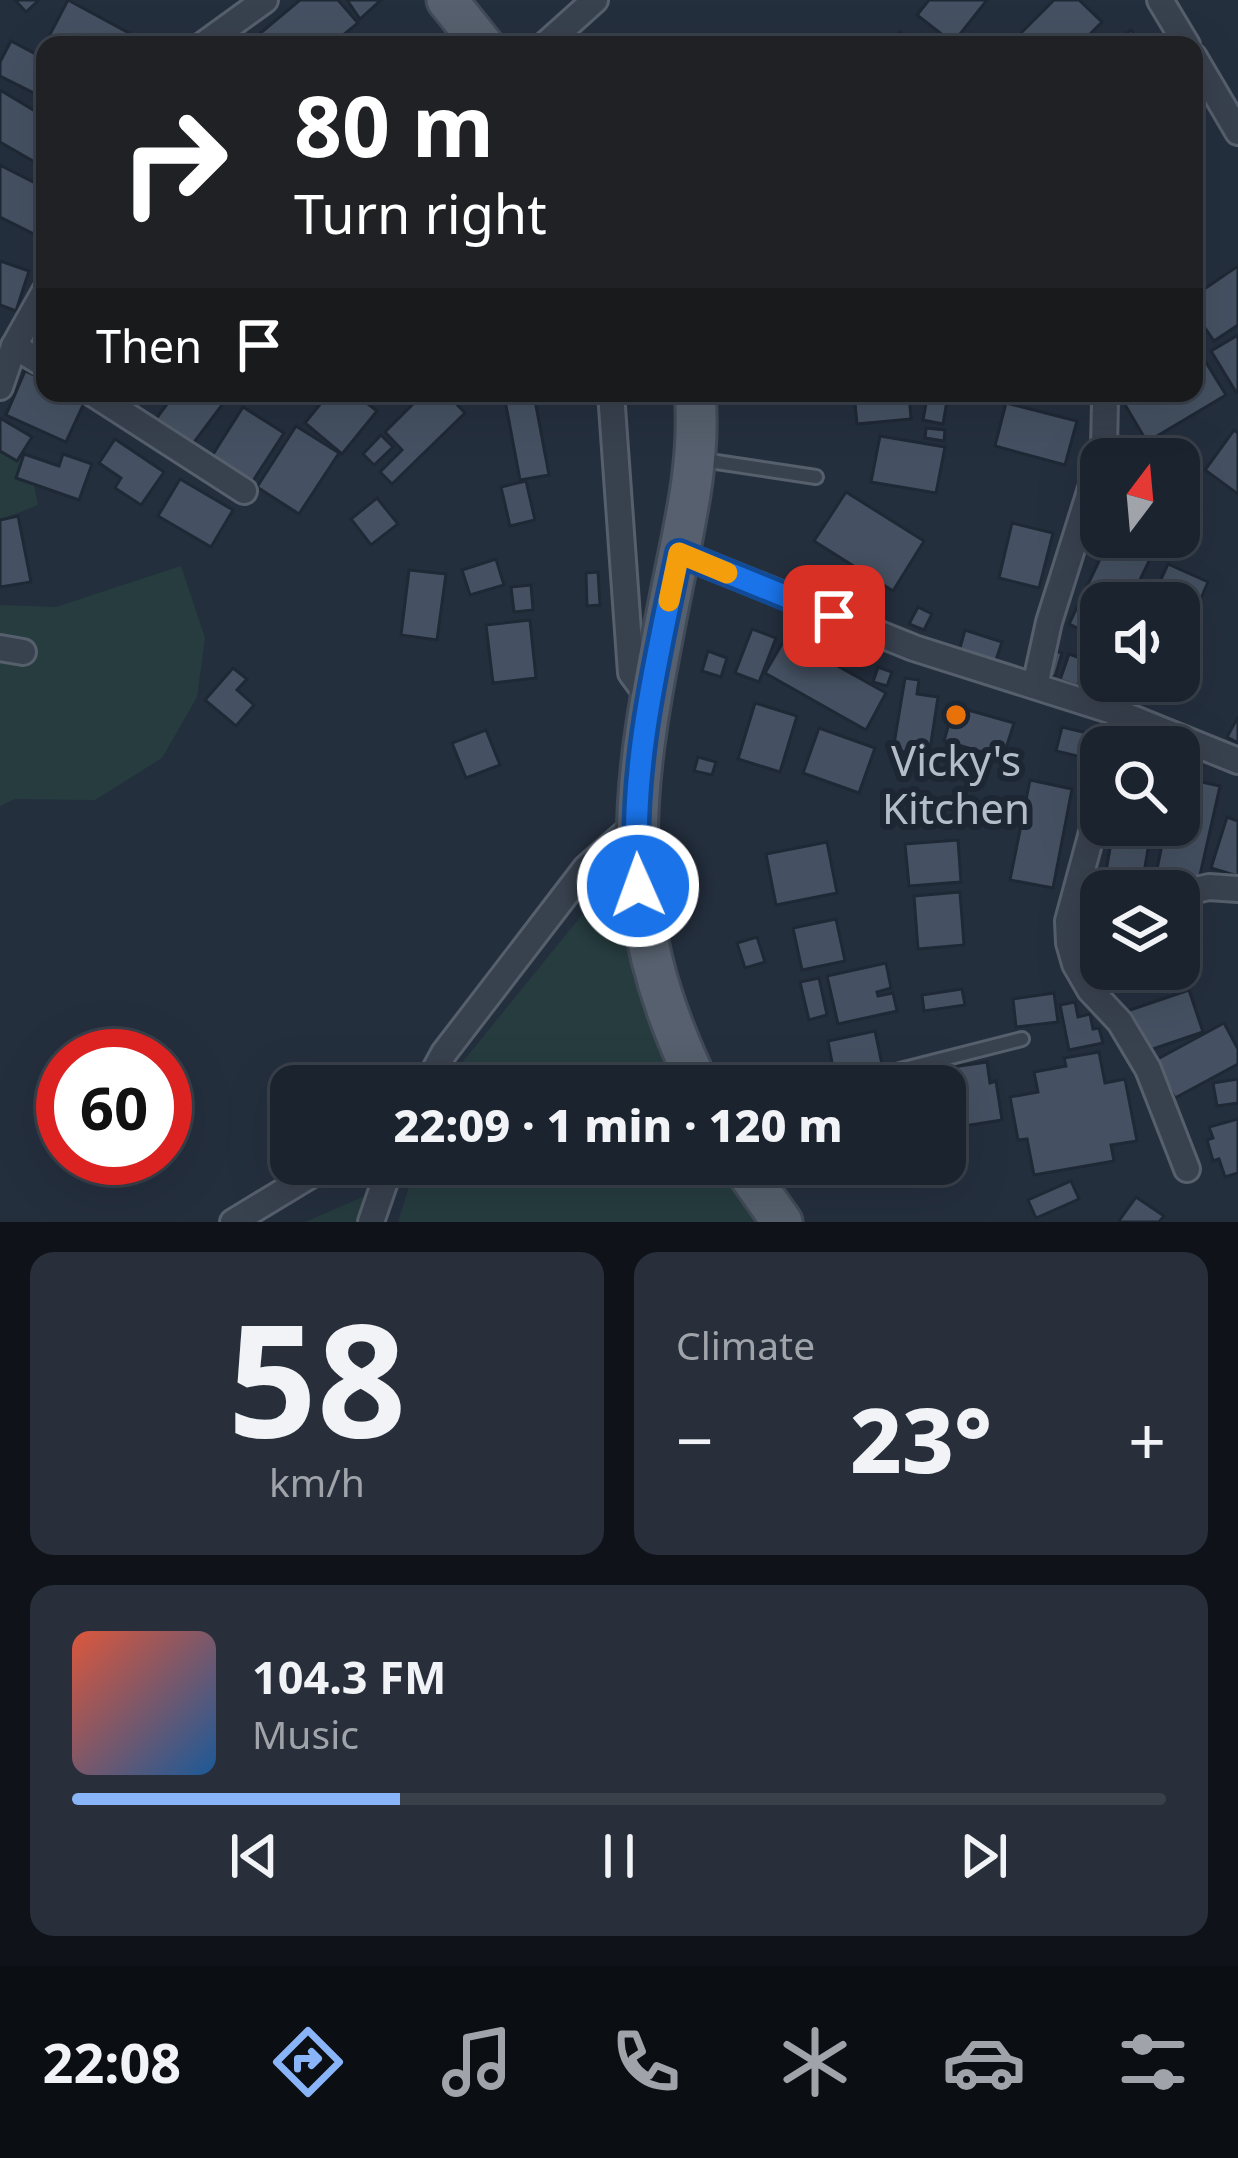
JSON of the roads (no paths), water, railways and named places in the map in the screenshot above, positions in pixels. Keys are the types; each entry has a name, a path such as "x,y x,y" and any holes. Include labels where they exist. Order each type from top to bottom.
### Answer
{"main road":[{"path":"447,0 476,36"},
{"path":"689,1065 645,945 636,824 650,698 696,459 695,402"},
{"path":"756,1185 782,1222"}],"street":[{"path":"215,36 265,0"},
{"path":"555,36 595,0"},
{"path":"1160,0 1182,36"},
{"path":"1203,73 1238,133"},
{"path":"0,387 14,346 36,308"},
{"path":"14,346 36,359"},
{"path":"106,402 244,491"},
{"path":"612,402 631,673 650,698"},
{"path":"1034,686 1104,447 1105,402"},
{"path":"679,553 914,648 1122,714 1238,760"},
{"path":"1119,726 1122,714"},
{"path":"437,1065 586,868 636,824"},
{"path":"1200,889 1238,889"},
{"path":"1080,910 1068,921 1080,973"},
{"path":"1090,990 1120,1022 1148,1069 1187,1168"},
{"path":"233,1222 294,1185"},
{"path":"370,1222 383,1185"}],"lane":[{"path":"696,459 816,477"},
{"path":"920,1065 1022,1039"}],"place":[{"name":"Vicky's Kitchen","path":"956,715"}]}
